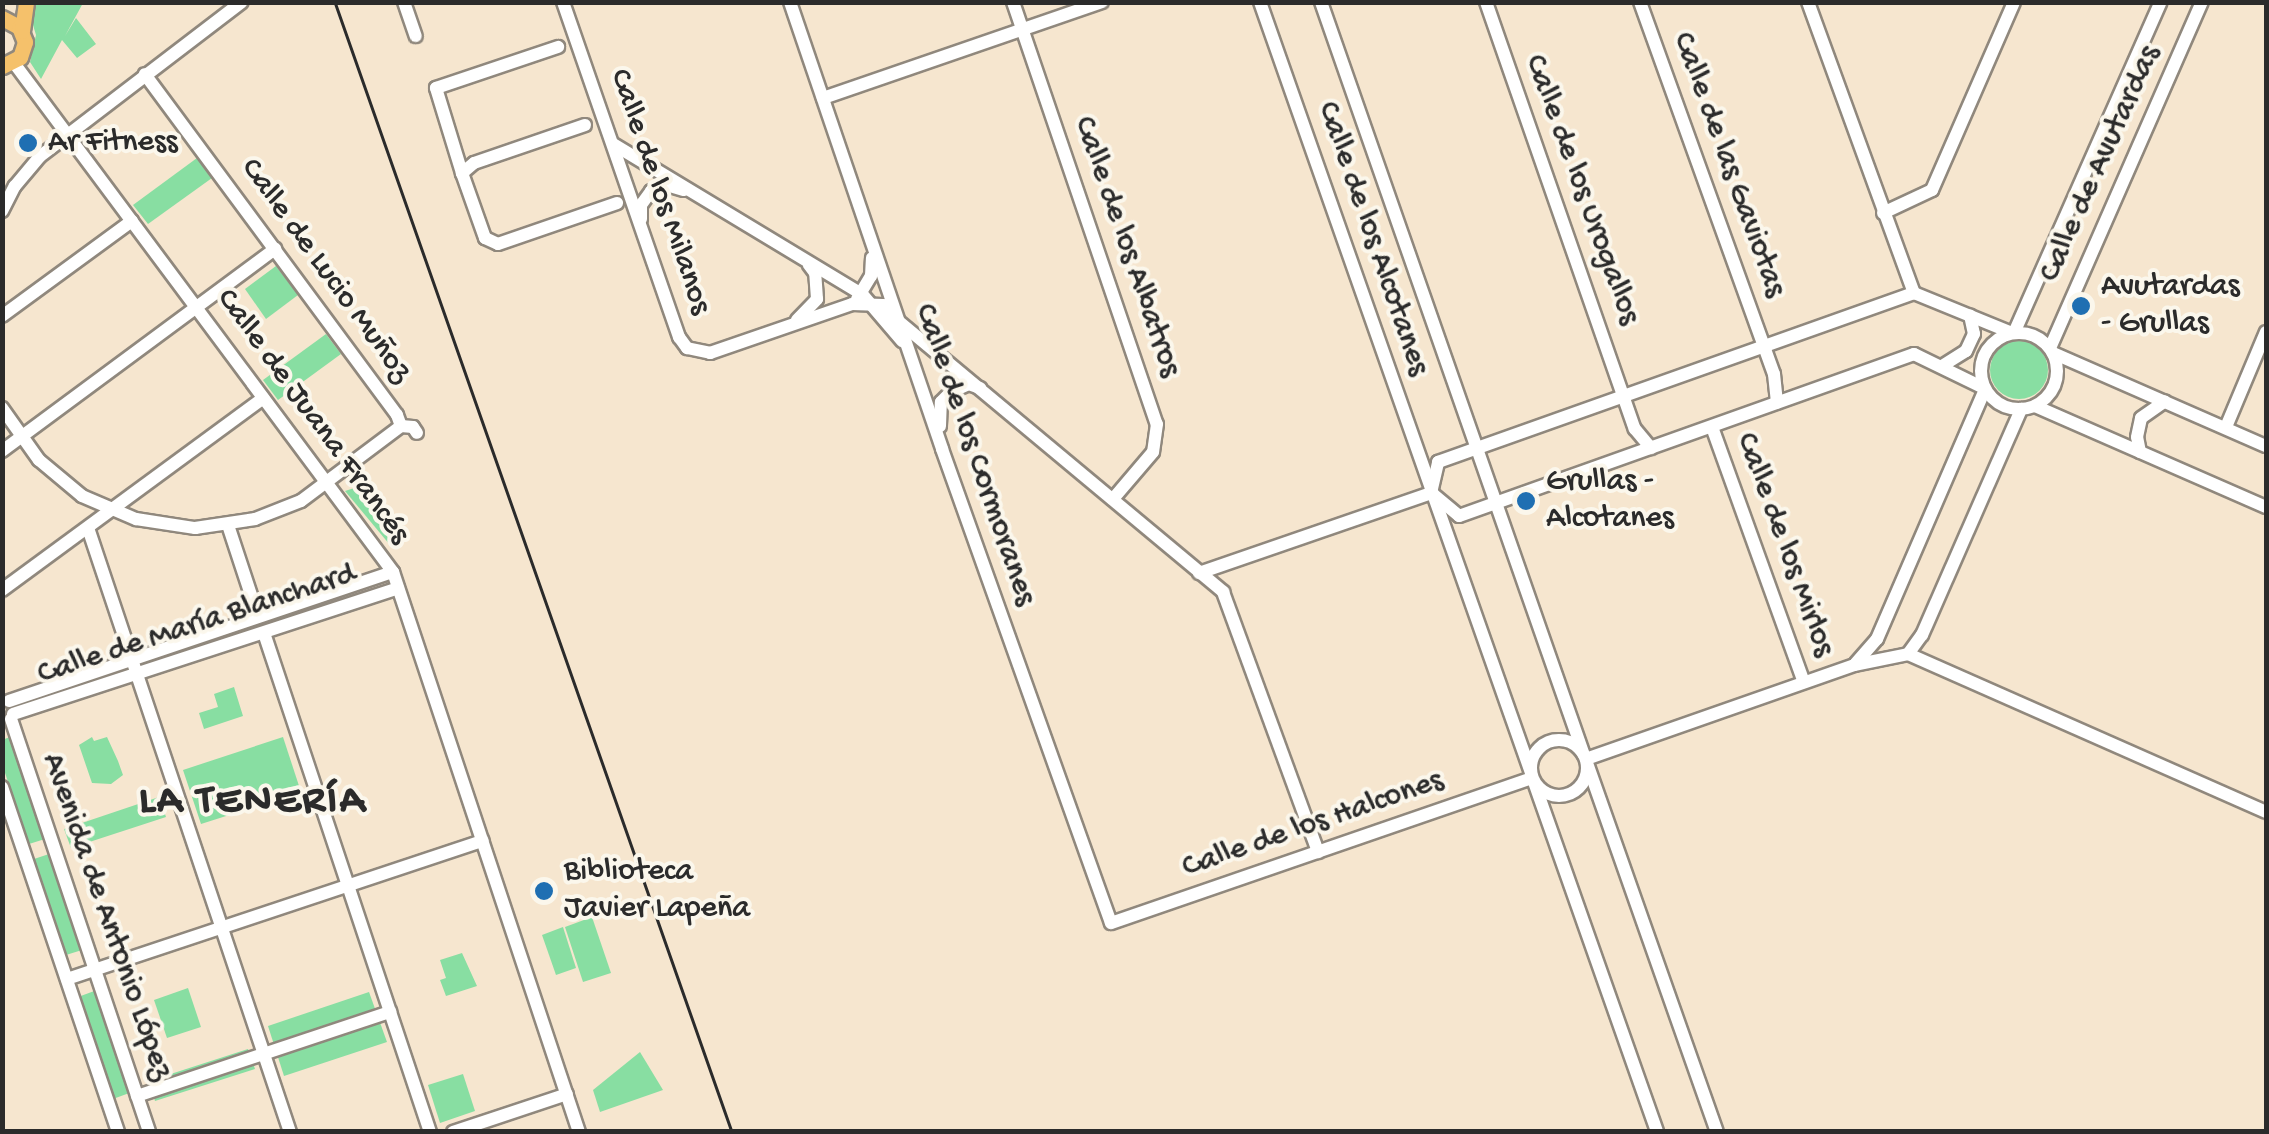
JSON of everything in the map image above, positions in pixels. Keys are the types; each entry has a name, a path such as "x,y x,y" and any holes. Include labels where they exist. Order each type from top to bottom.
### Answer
{"main road":[{"path":"22,2 3,18 22,31"},
{"path":"8,64 24,50 22,2"}],"street":[{"path":"2,211 15,186 38,157 242,2"},
{"path":"404,2 416,36"},
{"name":"Calle de los Milanos","path":"563,2 679,337 688,348 710,352 861,300"},
{"name":"Calle de los Cormoranes","path":"790,2 906,347 1112,923"},
{"name":"Calle de los Albatros","path":"1013,2 1157,424 1153,452 1113,499"},
{"path":"823,98 1102,2"},
{"name":"Calle de los Alcotanes","path":"1260,2 1658,1132"},
{"name":"Calle de los Alcotanes","path":"1321,2 1717,1132"},
{"name":"Calle de los Urogallos","path":"1486,2 1635,429 1650,448"},
{"name":"Calle de las Gaviotas","path":"1640,2 1774,374 1777,403"},
{"path":"1808,2 1914,293"},
{"path":"1883,213 1932,190 2014,2"},
{"name":"Calle de Avutardas","path":"2013,333 2160,2"},
{"name":"Calle de Avutardas","path":"2052,351 2202,2"},
{"path":"558,47 436,88 462,172 490,242 617,203"},
{"name":"Calle de Juana Francés","path":"8,64 68,134 393,572 580,1132"},
{"name":"Calle de Lucio Muñoz","path":"2,408 20,438 60,479 112,510 166,525 228,526 274,514 327,484 401,426 146,74"},
{"path":"462,172 474,163 584,126"},
{"path":"613,144 804,260 861,300 906,347"},
{"path":"641,226 640,205 651,190 670,186 698,196"},
{"path":"2,316 132,221"},
{"path":"2,451 274,249"},
{"path":"861,300 872,276 872,249"},
{"path":"792,324 818,298 814,273 804,260"},
{"path":"1431,493 1438,462 1914,293 2013,333 2034,335 2052,351 2266,446"},
{"path":"861,300 884,305 897,320 987,391 1223,592 1318,852"},
{"path":"1942,366 1966,351 1974,334 1970,315"},
{"path":"2226,427 2266,332"},
{"path":"1854,665 1878,639 1985,389 1981,364 1985,354 1992,344 2013,333"},
{"path":"1908,654 1922,635 2028,408 2053,389 2057,365 2052,351"},
{"path":"1431,493 1459,516 1914,354 1985,389 2000,405 2028,408 2266,506"},
{"path":"942,449 941,402 961,386 987,391"},
{"path":"2,590 263,398"},
{"path":"2140,452 2137,437 2141,418 2165,401"},
{"path":"401,426 413,427 416,433"},
{"name":"Calle de los Mirlos","path":"1712,426 1804,682"},
{"path":"1199,573 1431,493"},
{"path":"228,526 258,616"},
{"path":"88,528 290,1132"},
{"name":"Calle de María Blanchard","path":"6,707 133,658 393,572"},
{"name":"Calle de María Blanchard","path":"6,707 138,674 398,588"},
{"path":"264,633 430,1132"},
{"path":"1586,759 1854,665 1908,654 2266,812"},
{"name":"Avenida de Antonio López","path":"6,707 149,1132"},
{"path":"1563,740 1586,759 1585,780 1573,793 1555,796 1532,778 1534,756 1546,743 1563,740"},
{"name":"Calle de los Halcones","path":"1112,923 1532,778"},
{"name":"Avenida de Antonio López","path":"2,787 118,1132"},
{"path":"68,978 483,842"},
{"path":"137,1096 390,1012"},
{"path":"454,1132 566,1094"}],"green space":[{"path":"37,3 83,3 65,36 76,18 96,44 77,58 62,40 41,79 30,62 36,35 30,15"},
{"path":"197,158 212,178 148,224 133,205"},
{"path":"276,266 298,295 266,319 245,289"},
{"path":"326,334 341,354 278,400 263,380"},
{"path":"2019,341 2039,350 2048,370 2039,390 2019,399 1999,390 1990,370 1999,350"},
{"path":"370,483 390,545 345,491"},
{"path":"234,687 243,716 204,729 199,713 218,707 214,694"},
{"path":"10,737 45,839 29,844 3,767 2,740"},
{"path":"92,737 94,741 107,737 118,761 123,775 111,784 92,783 79,745"},
{"path":"283,737 301,792 201,824 183,770"},
{"path":"159,797 166,817 71,848 64,829"},
{"path":"49,854 82,950 66,955 34,859"},
{"path":"592,917 611,973 583,982 565,927"},
{"path":"563,927 576,968 556,975 542,935"},
{"path":"462,953 477,986 446,996 440,980 446,978 440,960"},
{"path":"188,988 201,1027 167,1038 154,1000"},
{"path":"97,990 132,1092 113,1099 78,997"},
{"path":"369,992 387,1042 284,1076 268,1026"},
{"path":"248,1049 255,1069 155,1101 149,1081"},
{"path":"640,1052 663,1090 600,1112 593,1090"},
{"path":"463,1074 475,1111 440,1123 428,1085"}],"railway":[{"path":"335,2 732,1132"}],"place":[{"name":"Ar Fitness","path":"28,143"},
{"name":"Avutardas - Grullas","path":"2081,306"},
{"name":"Grullas - Alcotanes","path":"1526,501"},
{"name":"Biblioteca Javier Lapeña","path":"544,891"}],"district":[{"name":"LA TENERÍA","path":"253,803"}]}
